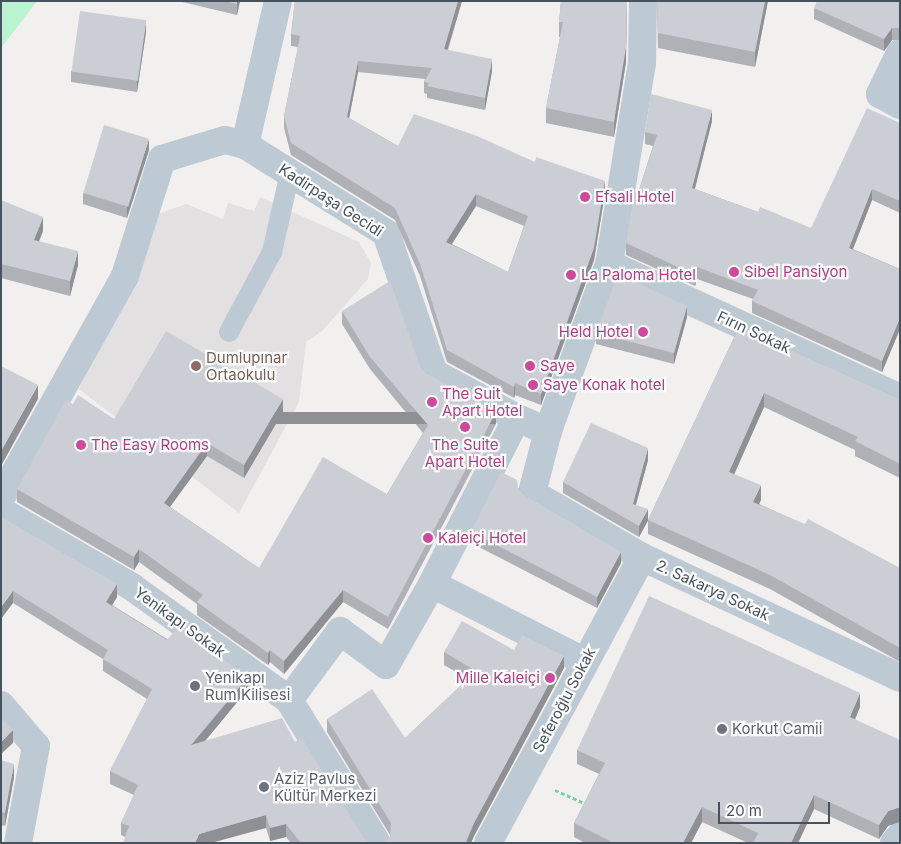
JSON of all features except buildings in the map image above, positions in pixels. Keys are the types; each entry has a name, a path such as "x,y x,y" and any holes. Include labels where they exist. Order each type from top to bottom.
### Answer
{"street":[{"path":"1,498 124,276 162,159 225,140 245,145 278,1"},
{"path":"548,431 609,264 642,63 643,1"},
{"path":"900,53 880,94 900,105"},
{"name":"Kadirpaşa Gecidi","path":"245,145 386,233 434,373 517,418 548,431"},
{"name":"Fırın Sokak","path":"609,264 900,398"},
{"path":"289,700 340,631 386,665 432,584 517,418"},
{"name":"2. Sakarya Sokak","path":"548,431 532,494 642,557 900,678"},
{"name":"Yenikapı Sokak","path":"1,511 132,587 289,700 377,843"},
{"name":"Seferoğlu Sokak","path":"488,843 584,661 642,557"},
{"path":"432,584 584,661"},
{"path":"1,705 36,746 18,843"},
{"path":"894,843 900,836"}],"lane":[{"path":"229,332 272,252 290,173"}],"path":[{"path":"524,776 593,807"}],"shaded area":[{"name":"Dumlupınar Ortaokulu","path":"260,197 359,242 371,263 368,279 322,331 306,342 299,402 239,513 79,389 158,214 186,204 223,219 228,203 254,211"}],"green space":[{"path":"1,1 37,1 1,48"}],"place":[{"name":"Efsali Hotel","path":"585,197"},
{"name":"Sibel Pansiyon","path":"734,272"},
{"name":"La Paloma Hotel","path":"571,275"},
{"name":"Held Hotel","path":"643,332"},
{"name":"Dumlupınar Ortaokulu","path":"196,366"},
{"name":"Saye","path":"530,366"},
{"name":"Saye Konak hotel","path":"533,385"},
{"name":"The Suit Apart Hotel","path":"432,402"},
{"name":"The Suite Apart Hotel","path":"465,427"},
{"name":"The Easy Rooms","path":"81,445"},
{"name":"Kaleiçi Hotel","path":"428,538"},
{"name":"Mille Kaleiçi","path":"550,678"},
{"name":"Yenikapı Rum Kilisesi","path":"195,686"},
{"name":"Korkut Camii","path":"722,729"},
{"name":"Aziz Pavlus Kültür Merkezi","path":"264,787"}]}
